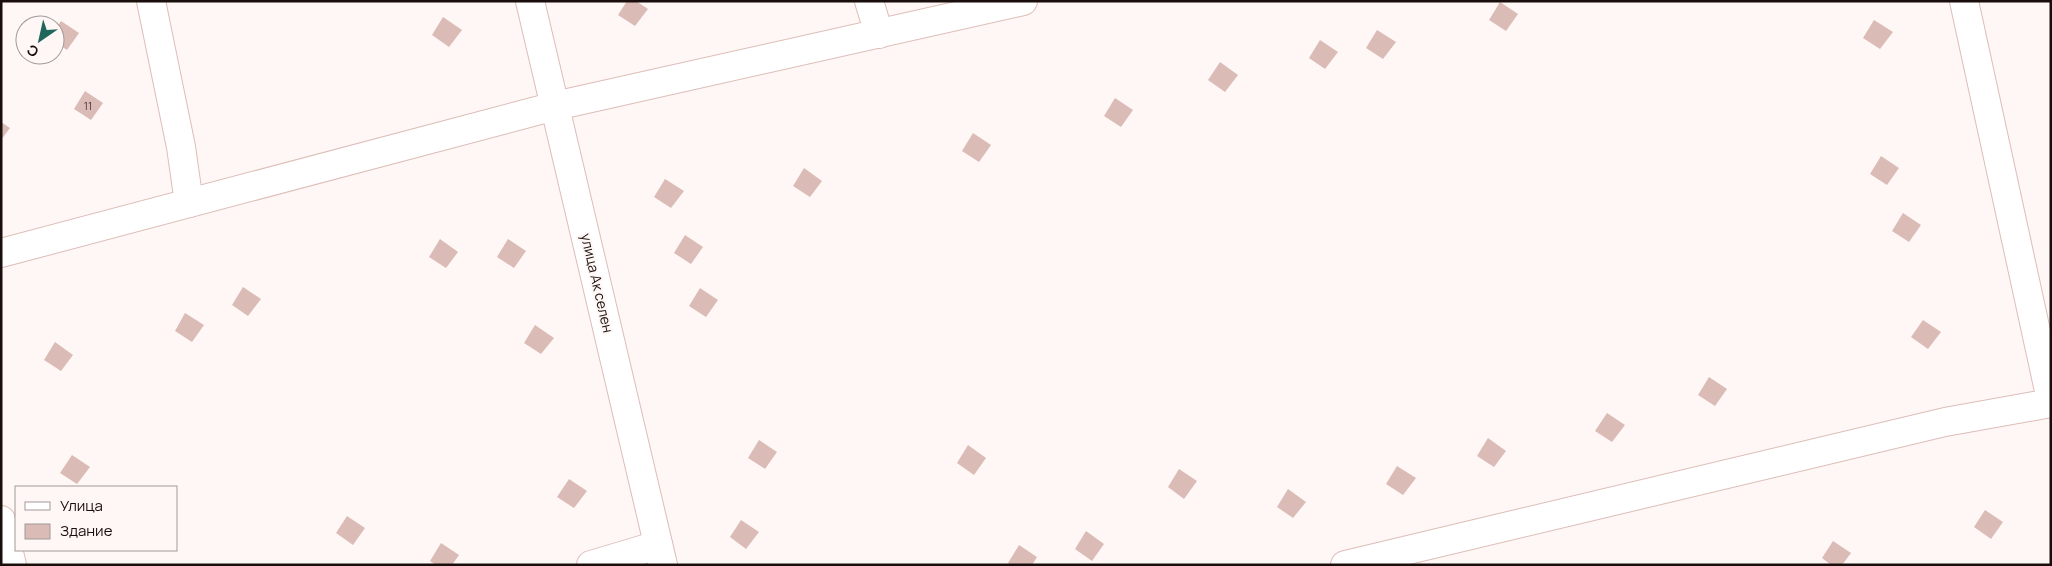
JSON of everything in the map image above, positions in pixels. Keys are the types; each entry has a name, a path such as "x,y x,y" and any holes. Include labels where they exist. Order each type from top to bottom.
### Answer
{"street":[{"path":"151,1 181,147 189,203"},
{"name":"улица Ак селен","path":"530,1 661,555"},
{"path":"869,1 879,34"},
{"path":"1,253 555,106 1023,1"},
{"path":"1345,565 1945,422 2051,402 1964,1"},
{"path":"1,520 12,565"},
{"path":"591,565 661,555"}],"building":[{"path":"627,1 636,1 648,9 635,26 618,15"},
{"path":"1500,2 1518,14 1506,31 1489,20"},
{"path":"443,17 462,30 449,47 432,35"},
{"path":"1874,20 1893,32 1880,49 1863,38"},
{"path":"65,24 79,33 67,50 65,49"},
{"path":"1377,30 1396,42 1383,59 1366,48"},
{"path":"1320,40 1338,52 1325,69 1309,58"},
{"path":"1220,62 1238,75 1225,92 1208,80"},
{"path":"85,91 103,103 91,120 74,109"},
{"path":"1115,98 1133,110 1121,127 1104,116"},
{"path":"1,122 10,128 1,140"},
{"path":"973,133 991,145 979,162 962,151"},
{"path":"1881,156 1899,168 1887,185 1870,174"},
{"path":"804,168 822,181 810,197 793,186"},
{"path":"665,179 684,191 671,208 654,197"},
{"path":"1903,213 1921,225 1909,242 1892,231"},
{"path":"685,235 703,247 691,264 674,253"},
{"path":"440,239 458,252 446,268 429,257"},
{"path":"508,239 526,251 514,268 497,257"},
{"path":"243,287 261,299 248,316 232,305"},
{"path":"700,288 718,300 706,317 689,306"},
{"path":"185,313 204,325 192,342 175,331"},
{"path":"1923,320 1941,332 1928,349 1911,337"},
{"path":"535,325 554,338 541,354 524,343"},
{"path":"55,342 73,355 61,371 44,360"},
{"path":"1709,377 1727,389 1715,406 1698,395"},
{"path":"1607,413 1625,425 1612,442 1595,431"},
{"path":"1488,438 1506,451 1494,467 1477,456"},
{"path":"759,440 777,452 765,469 748,458"},
{"path":"968,445 986,458 974,475 957,463"},
{"path":"72,455 90,467 77,484 60,473"},
{"path":"1397,466 1416,478 1403,495 1386,484"},
{"path":"1179,469 1197,481 1184,499 1168,487"},
{"path":"569,479 587,491 574,508 557,497"},
{"path":"1288,489 1306,502 1293,518 1277,507"},
{"path":"1985,510 2003,522 1991,539 1974,527"},
{"path":"347,516 365,528 353,545 336,533"},
{"path":"741,520 759,532 746,549 730,537"},
{"path":"1086,531 1104,544 1092,561 1075,549"},
{"path":"1833,541 1851,553 1842,565 1831,565 1822,558"},
{"path":"441,543 459,555 452,565 436,565 430,561"},
{"path":"1019,545 1037,557 1032,565 1011,565 1008,563"}]}
